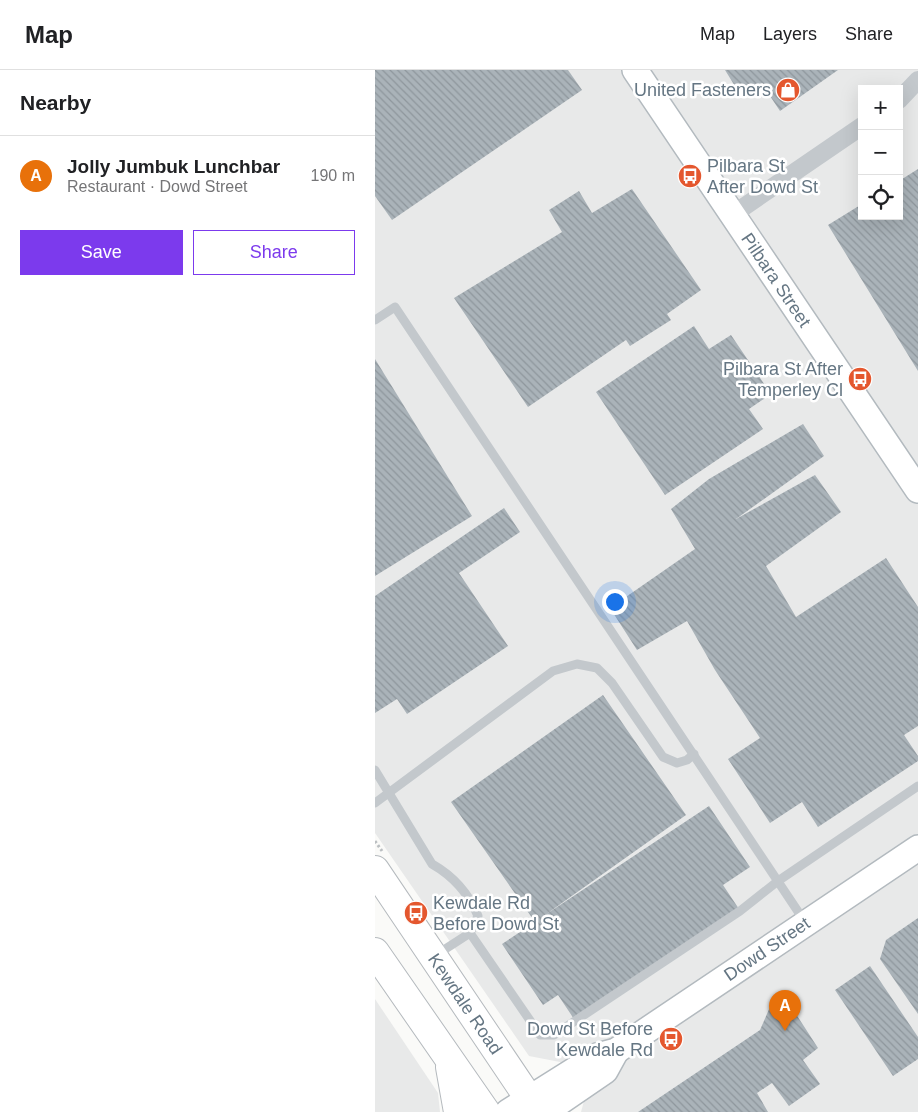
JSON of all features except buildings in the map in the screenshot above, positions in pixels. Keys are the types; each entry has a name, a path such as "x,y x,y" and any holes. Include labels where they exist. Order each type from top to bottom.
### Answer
{"main road":[{"name":"Pilbara Street","path":"635,70 918,490"},
{"name":"Dowd Street","path":"530,1108 597,1056 616,1051 805,922 918,848"},
{"name":"Kewdale Road","path":"375,870 530,1108"},
{"path":"375,952 486,1112"},
{"path":"448,1059 458,1112"}],"street":[{"path":"903,96 918,80"},
{"path":"732,216 858,129"}],"lane":[{"path":"375,320 395,307 805,922"},
{"path":"375,803 553,671 577,664 597,668 612,683 663,757 677,763 687,760 694,754"},
{"path":"375,770 432,864 443,870 471,899 478,916 470,933 433,957"},
{"path":"470,933 541,1035 554,1035 740,911 779,881 918,786"}],"shaded area":[{"path":"375,70 918,70 918,1112 581,1112 584,1101 560,1062 529,1056 375,833"},
{"path":"375,999 438,1093 440,1112 375,1112"}],"place":[{"name":"United Fasteners","path":"788,90"},
{"name":"Pilbara St After Dowd St","path":"690,176"},
{"name":"Pilbara St After Temperley Cl","path":"860,379"},
{"name":"Kewdale Rd Before Dowd St","path":"416,913"},
{"name":"Jolly Jumbuk Lunchbar","path":"785,1031"},
{"name":"Dowd St Before Kewdale Rd","path":"671,1039"}]}
